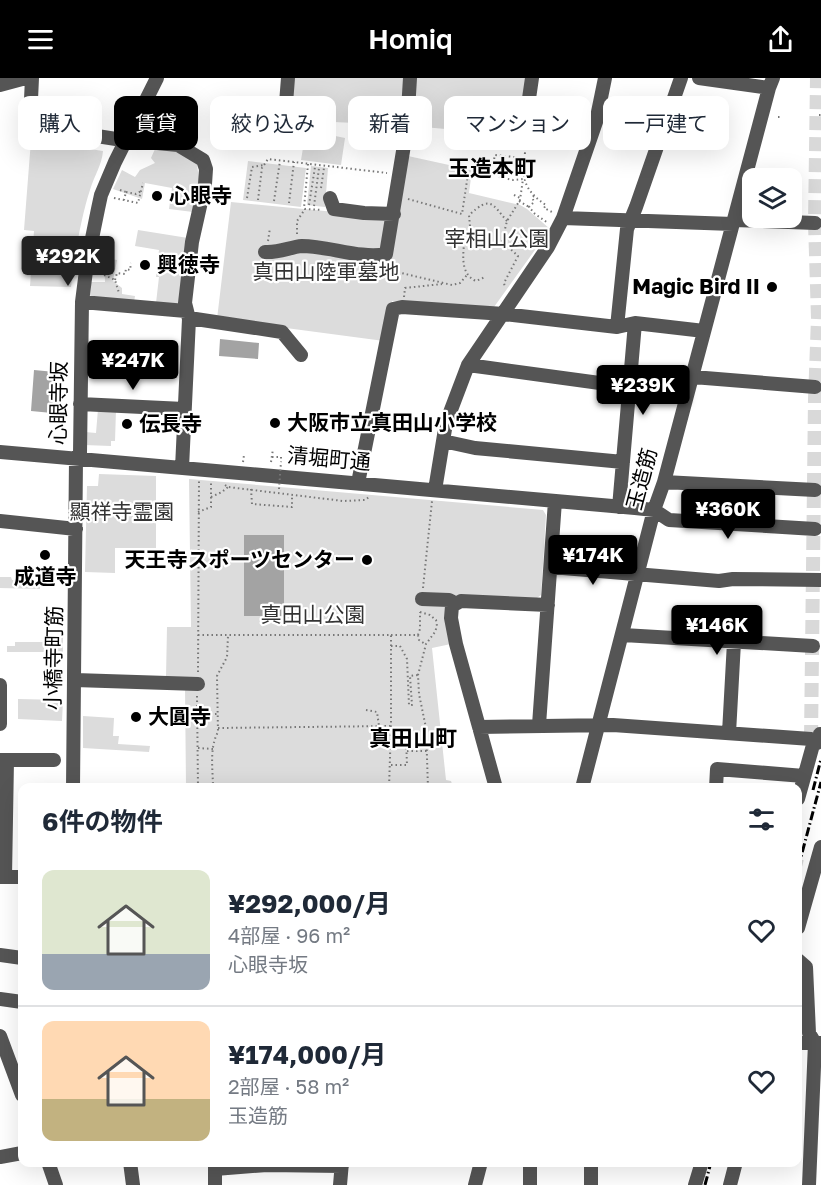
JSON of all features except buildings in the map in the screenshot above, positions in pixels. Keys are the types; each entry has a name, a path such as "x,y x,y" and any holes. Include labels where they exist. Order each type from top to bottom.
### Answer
{"street":[{"path":"0,85 26,78"},
{"path":"32,78 30,121 33,126 114,138"},
{"name":"心眼寺坂","path":"148,96 157,78"},
{"path":"287,96 288,78"},
{"path":"266,252 278,252 300,246 388,258 408,119 410,78"},
{"path":"530,96 532,78"},
{"path":"433,494 446,423 468,365 548,247 596,122 605,78"},
{"path":"616,327 627,229 681,78"},
{"path":"699,78 771,83"},
{"name":"玉造筋","path":"583,783 654,510 693,377 771,83"},
{"name":"心眼寺坂","path":"76,529 76,458 80,453 82,302 87,263 101,195 122,150"},
{"path":"182,468 188,314 185,303 192,242 205,184 205,164 186,150"},
{"path":"327,203 364,213 395,208"},
{"path":"557,219 815,223"},
{"path":"82,302 188,314 282,332 301,355"},
{"path":"358,483 393,309 402,307 504,314 616,327 635,323 704,332"},
{"path":"619,507 635,323"},
{"path":"468,365 629,387"},
{"path":"693,377 815,387"},
{"path":"80,404 184,409"},
{"path":"443,441 475,448 623,462"},
{"name":"清堀町通","path":"0,453 358,483 433,494 555,501 654,510 669,520 815,529"},
{"path":"664,482 815,490"},
{"path":"539,725 555,501"},
{"path":"0,521 76,529"},
{"name":"小橋寺町筋","path":"73,783 76,529"},
{"path":"551,567 719,581 733,579 821,580"},
{"path":"421,606 449,600 455,603 461,601 548,605"},
{"path":"455,603 451,611 456,644 495,783"},
{"path":"623,635 813,646"},
{"path":"729,733 734,642"},
{"path":"75,680 198,684"},
{"path":"0,685 0,724"},
{"path":"479,727 528,728 539,725 599,725 811,739 820,737"},
{"path":"802,784 813,745 820,737"},
{"path":"18,877 2,877 4,760 54,760"},
{"path":"716,783 717,769 804,776"},
{"path":"802,912 821,847"},
{"path":"0,955 18,957"},
{"path":"802,964 806,967 809,1033 818,1043 816,1146 809,1185"},
{"path":"0,999 18,1001"},
{"path":"0,1036 18,1084"},
{"path":"802,1043 818,1043"},
{"path":"0,1157 18,1154"},
{"path":"50,1167 56,1185"},
{"path":"131,1167 133,1185"},
{"path":"215,1167 215,1185"},
{"path":"340,1185 342,1167"},
{"path":"475,1185 480,1167"},
{"path":"530,1167 530,1185"},
{"path":"591,1167 591,1185"},
{"path":"695,1185 697,1167"},
{"path":"730,1185 735,1167"}],"path":[{"path":"504,286 518,257 502,242 507,221 520,200 526,150"},
{"path":"494,164 495,155 524,158"},
{"path":"258,200 264,165 268,159 400,175"},
{"path":"274,201 280,161"},
{"path":"474,161 504,168 500,178 523,179"},
{"path":"289,203 294,162"},
{"path":"306,209 304,208 308,164"},
{"path":"247,198 252,167 264,165"},
{"path":"300,246 296,226 299,217 309,206 315,167"},
{"path":"314,206 319,168"},
{"path":"324,168 327,203"},
{"path":"462,214 468,174"},
{"path":"523,179 535,196 546,205 544,208 557,219"},
{"path":"114,198 138,203 143,183"},
{"path":"120,190 133,194 141,191"},
{"path":"124,200 126,192"},
{"path":"132,202 133,194"},
{"path":"514,195 535,214 557,219"},
{"path":"529,207 534,202 532,197 535,196"},
{"path":"395,208 411,199 469,215 478,208 490,204 497,207 507,221"},
{"path":"306,209 327,203"},
{"path":"309,206 327,203"},
{"path":"469,215 470,226"},
{"path":"465,234 464,267 467,275 476,281 485,276"},
{"path":"388,258 397,272 445,284 456,285 467,275"},
{"path":"122,297 114,279 117,273 125,274 126,269 130,270 131,263"},
{"path":"100,273 114,279"},
{"path":"405,290 405,288 445,284"},
{"path":"271,462 273,449"},
{"path":"243,462 244,455"},
{"path":"272,457 281,457 279,489"},
{"path":"198,783 199,477"},
{"path":"198,512 211,507 211,478"},
{"path":"223,480 228,487"},
{"path":"211,497 228,487 343,501 365,500 373,493"},
{"path":"251,489 252,504 292,507 292,495"},
{"path":"426,644 419,640 418,635 433,494"},
{"path":"421,606 436,620 437,626 426,644 418,675 419,694 426,728 428,783"},
{"path":"198,635 418,635"},
{"path":"389,783 391,635"},
{"path":"213,783 213,749 218,728 217,676 227,657 228,636"},
{"path":"391,646 400,646 406,659 409,705 412,705 410,676 418,675"},
{"path":"366,710 377,712 379,726"},
{"path":"197,715 217,714"},
{"path":"218,728 391,726"},
{"path":"391,738 406,738 407,751 407,765 391,765"},
{"path":"198,748 213,749"},
{"path":"407,751 427,751"}],"green space":[{"path":"291,78 526,78 523,96 444,96 444,129 432,128 432,96 348,96 348,123 336,122 336,96 290,96"},
{"path":"336,136 345,138 341,165 301,160 303,150 336,150"},
{"path":"30,150 103,151 84,213 71,287 30,286 34,231 24,230"},
{"path":"155,150 177,151 197,164 200,188 193,212 169,209 172,188 145,183 142,199 113,189 122,170 135,177 140,170 155,163 151,158"},
{"name":"真田山陸軍墓地","path":"408,156 472,170 469,193 520,205 550,229 494,307 392,301 384,341 217,319 231,202 398,218"},
{"path":"248,161 306,168 301,207 243,200"},
{"path":"311,166 328,168 325,207 307,205"},
{"path":"138,230 188,238 178,306 156,303 159,250 135,246"},
{"path":"104,258 117,260 113,281 122,288 122,294 135,296 134,302 92,298 90,295 91,282 105,282"},
{"path":"98,409 116,410 115,441 111,441 111,446 84,445 85,432 96,433"},
{"name":"顯祥寺霊園","path":"99,474 156,476 156,548 115,548 115,573 85,572 87,486 98,486"},
{"name":"真田山公園","path":"189,479 543,510 546,515 541,595 537,598 446,595 451,644 432,648 446,780 452,783 186,783 185,687 166,677 167,627 191,627"},
{"path":"0,577 40,581 40,589 0,588"},
{"path":"52,637 63,637 63,652 7,652 7,646 15,646 15,642 52,642"},
{"path":"18,699 63,700 62,721 18,719"},
{"path":"83,716 114,718 113,736 119,736 118,744 150,746 149,752 83,748"}],"shaded area":[{"path":"220,339 259,343 258,359 219,356"},
{"path":"34,370 55,372 52,413 31,411"},
{"path":"244,535 284,535 284,616 244,616"}],"tunnel":[{"path":"811,739 818,318 815,223 817,78"}],"railway":[{"path":"813,790 821,759"},
{"path":"802,853 821,782"},
{"path":"705,1185 710,1167"}],"place":[{"name":"心眼寺","path":"157,196"},
{"name":"興徳寺","path":"145,265"},
{"name":"Magic Bird II","path":"772,287"},
{"name":"大阪市立真田山小学校","path":"275,423"},
{"name":"伝長寺","path":"127,424"},
{"name":"成道寺","path":"45,555"},
{"name":"天王寺スポーツセンター","path":"367,560"},
{"name":"大圓寺","path":"136,717"}],"district":[{"name":"玉造本町","path":"492,168"},
{"name":"真田山町","path":"413,738"}],"park label":[{"name":"宰相山公園","path":"497,239"}]}
